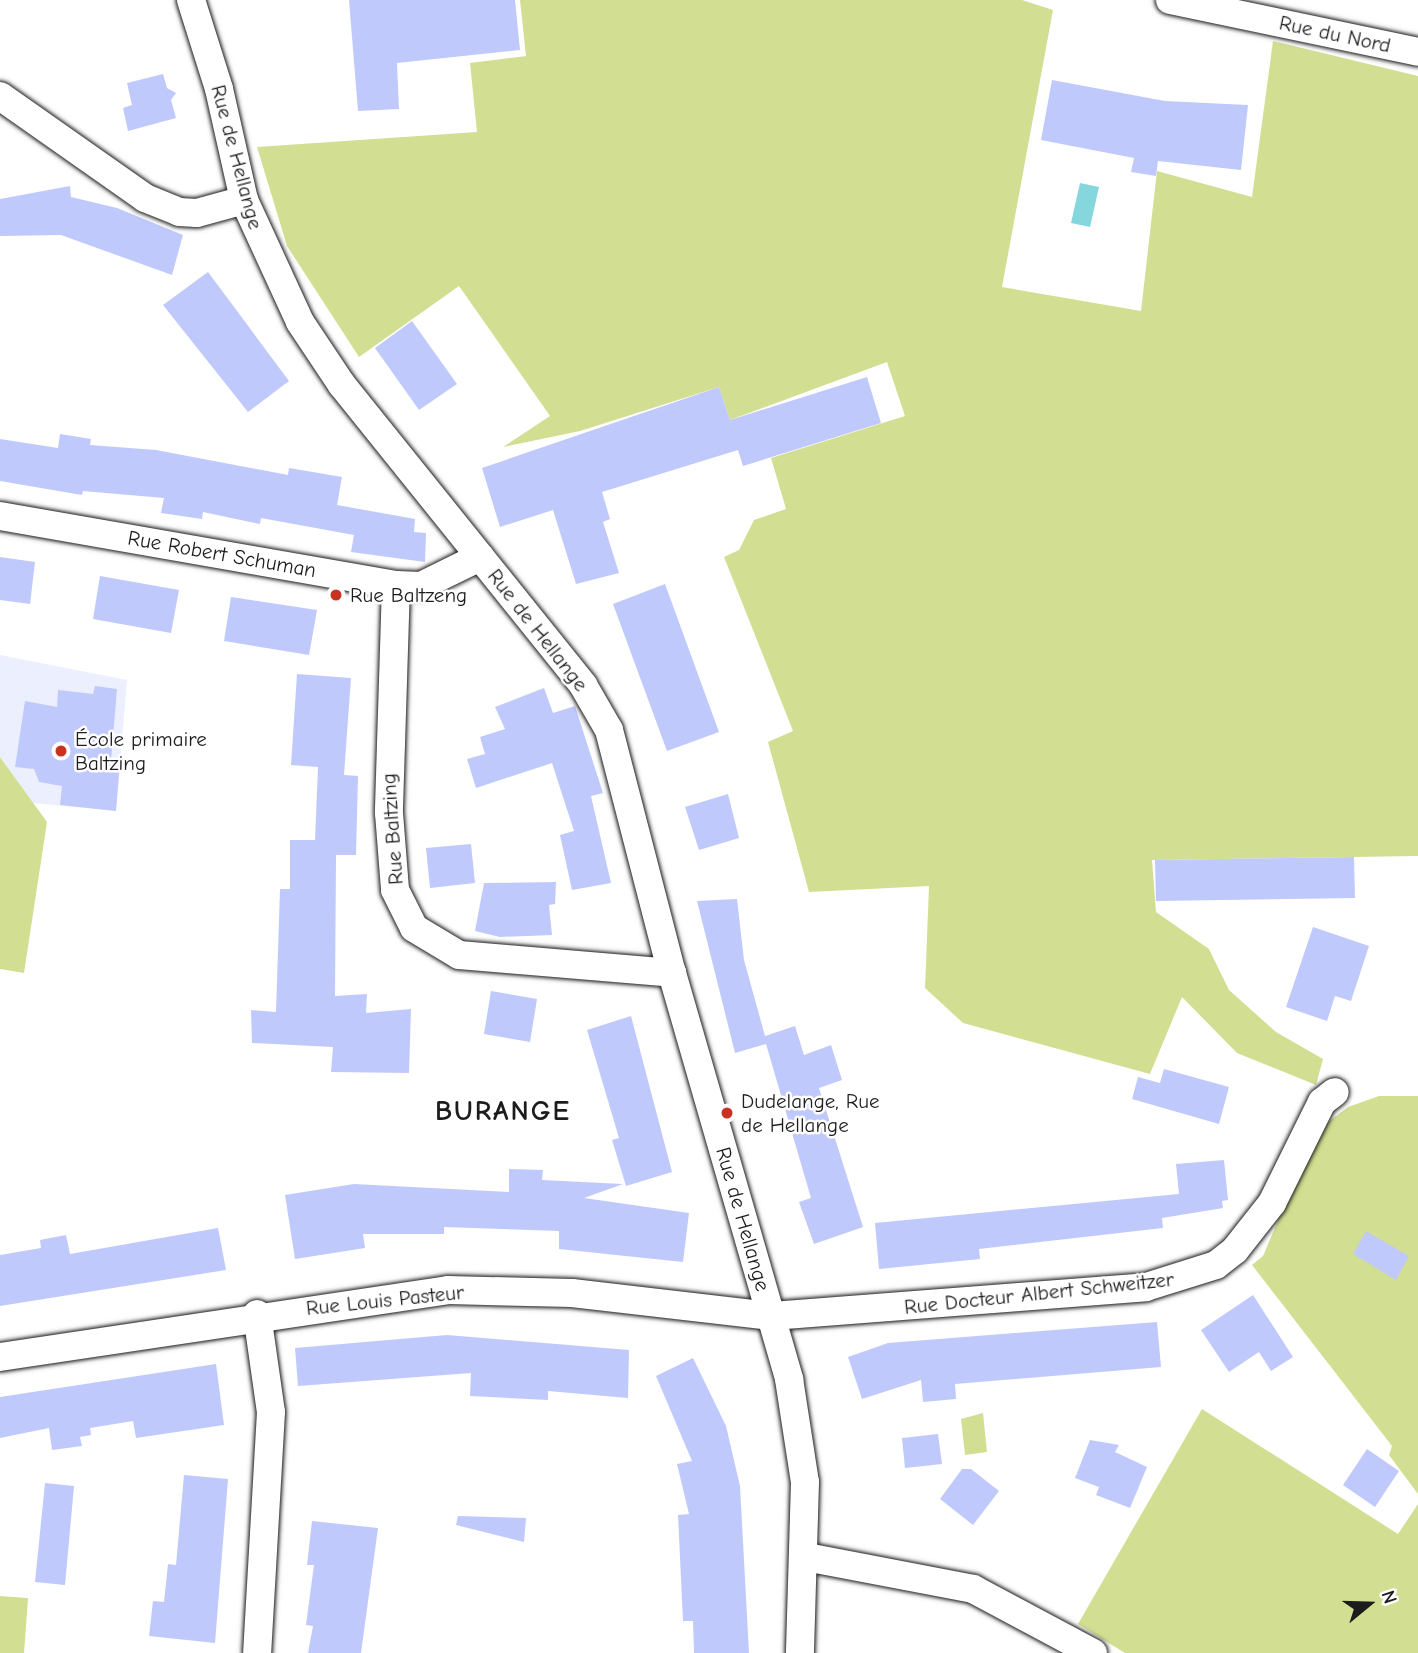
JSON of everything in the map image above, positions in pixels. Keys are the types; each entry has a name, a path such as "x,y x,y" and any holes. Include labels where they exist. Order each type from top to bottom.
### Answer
{"street":[{"name":"Rue de Hellange","path":"191,0 219,89 244,200 300,322 342,385 583,685 609,730 671,973 789,1380 805,1482 806,1557 800,1653"},
{"name":"Rue du Nord","path":"1170,0 1418,52"},
{"path":"0,96 145,198 179,212 197,213 244,200"},
{"name":"Rue Robert Schuman","path":"0,516 396,585 432,583 480,557"},
{"name":"Rue Baltzing","path":"396,585 389,813 396,890 414,928 459,955 671,973"},
{"name":"Rue Docteur Albert Schweitzer","path":"772,1316 1146,1287 1186,1278 1216,1265 1252,1232 1317,1111 1335,1093"},
{"name":"Rue Louis Pasteur","path":"0,1357 257,1314 448,1290 572,1293 772,1316"},
{"path":"257,1314 271,1412 257,1653"},
{"path":"806,1557 973,1589 1093,1653"}],"shaded area":[{"path":"0,655 127,680 116,811 33,803 0,757"}],"green space":[{"path":"520,0 1022,0 1053,10 1002,287 1141,311 1157,171 1252,197 1273,41 1418,76 1418,856 1152,860 1156,912 1209,949 1229,990 1276,1032 1323,1059 1316,1085 1237,1053 1182,997 1150,1074 963,1023 925,988 929,886 809,892 768,742 793,731 724,557 739,550 754,520 786,509 771,458 905,416 887,362 730,420 719,387 580,431 503,447 550,416 459,286 359,357 287,246 257,147 477,132 470,63 526,56"},
{"path":"0,757 47,822 24,973 0,969"},
{"path":"1379,1096 1418,1096 1418,1494 1389,1455 1392,1446 1252,1265 1263,1256 1316,1131 1348,1107"},
{"path":"1202,1409 1398,1534 1418,1504 1418,1653 1125,1653 1078,1624"},
{"path":"983,1413 987,1452 965,1455 961,1419"},
{"path":"0,1596 28,1598 24,1653 0,1653"}],"water":[{"path":"1080,183 1099,187 1090,227 1071,223"}],"building":[{"path":"349,0 515,0 520,50 397,63 399,109 358,111"},
{"path":"163,74 167,88 176,93 171,100 176,118 128,131 123,108 132,105 127,83"},
{"path":"1052,80 1165,101 1248,105 1241,170 1158,161 1156,176 1131,172 1134,158 1041,140"},
{"path":"70,186 71,197 117,208 183,235 172,275 61,235 0,236 0,199"},
{"path":"208,272 289,381 248,412 163,305"},
{"path":"412,321 457,384 419,410 375,348"},
{"path":"867,377 881,423 743,466 738,450 602,492 610,519 603,522 619,573 576,584 553,510 500,527 482,468 719,387 730,420"},
{"path":"60,434 91,439 90,445 156,450 288,475 289,468 342,477 337,505 415,519 414,532 426,533 425,562 351,552 354,535 261,518 260,524 203,512 202,519 161,513 164,498 83,491 82,495 0,481 0,439 58,448"},
{"path":"0,557 35,562 30,604 0,600"},
{"path":"100,576 179,590 171,633 93,619"},
{"path":"665,584 719,732 667,751 613,604"},
{"path":"231,597 317,610 309,655 224,641"},
{"path":"297,674 351,678 344,775 358,776 356,855 336,855 335,996 367,994 366,1013 411,1009 409,1073 331,1072 333,1047 252,1043 251,1010 276,1012 280,889 290,889 290,840 315,840 318,767 291,765"},
{"name":"École primaire Baltzing","path":"95,686 117,689 111,761 120,762 116,811 60,805 62,786 39,782 34,769 15,767 25,701 57,707 58,690 93,694"},
{"path":"544,688 553,713 575,706 603,793 591,796 611,883 572,890 560,835 574,831 552,763 476,788 467,759 485,754 480,737 505,729 495,707"},
{"path":"728,794 739,838 699,850 685,807"},
{"path":"471,844 475,883 430,888 426,848"},
{"path":"1354,857 1355,898 1156,901 1155,860"},
{"path":"556,882 555,904 549,905 552,935 500,937 475,931 484,883"},
{"path":"737,899 744,960 765,1036 795,1026 804,1055 831,1045 842,1080 819,1088 863,1227 814,1244 799,1202 811,1198 766,1044 735,1053 697,901"},
{"path":"1313,927 1369,946 1351,1001 1335,996 1327,1021 1286,1007"},
{"path":"491,991 537,999 530,1042 484,1034"},
{"path":"631,1016 672,1172 626,1186 612,1140 619,1138 587,1030"},
{"path":"1164,1069 1229,1087 1219,1124 1132,1099 1138,1077 1160,1083"},
{"path":"1224,1160 1228,1200 1222,1201 1223,1208 1162,1218 1163,1228 979,1249 980,1259 879,1269 875,1223 1179,1194 1176,1164"},
{"path":"509,1169 543,1170 542,1180 623,1184 584,1198 689,1213 683,1262 559,1249 559,1231 444,1227 444,1234 363,1234 365,1248 295,1259 285,1195 354,1184 509,1192"},
{"path":"218,1228 226,1270 0,1306 0,1255 41,1248 40,1240 66,1235 70,1254"},
{"path":"1366,1231 1409,1256 1396,1280 1353,1254"},
{"path":"1253,1295 1293,1357 1271,1371 1259,1352 1229,1372 1201,1330"},
{"path":"1157,1322 1161,1367 955,1384 956,1399 923,1402 921,1380 862,1399 848,1357 888,1343"},
{"path":"447,1335 629,1350 628,1398 548,1391 548,1400 470,1396 471,1373 298,1386 295,1348"},
{"path":"693,1358 726,1426 740,1486 749,1653 694,1653 693,1621 683,1621 678,1515 689,1514 677,1464 692,1461 656,1376"},
{"path":"216,1364 224,1425 136,1438 133,1421 90,1428 91,1435 80,1437 82,1446 52,1450 49,1428 0,1438 0,1397"},
{"path":"938,1434 942,1464 905,1468 902,1438"},
{"path":"1090,1440 1119,1445 1115,1452 1147,1467 1130,1508 1096,1495 1099,1487 1075,1478"},
{"path":"1367,1449 1399,1471 1375,1507 1343,1485"},
{"path":"962,1469 971,1469 999,1491 973,1525 940,1499"},
{"path":"184,1475 228,1479 215,1643 149,1636 153,1601 164,1602 168,1564 176,1565"},
{"path":"45,1483 74,1486 65,1585 35,1582"},
{"path":"458,1516 526,1518 524,1542 456,1525"},
{"path":"312,1521 378,1528 361,1653 308,1653 313,1626 306,1625 314,1565 307,1565"}],"place":[{"name":"Rue Baltzeng","path":"336,595"},
{"name":"École primaire Baltzing","path":"61,751"},
{"name":"Dudelange, Rue de Hellange","path":"727,1113"}],"district":[{"name":"BURANGE","path":"503,1111"}]}
